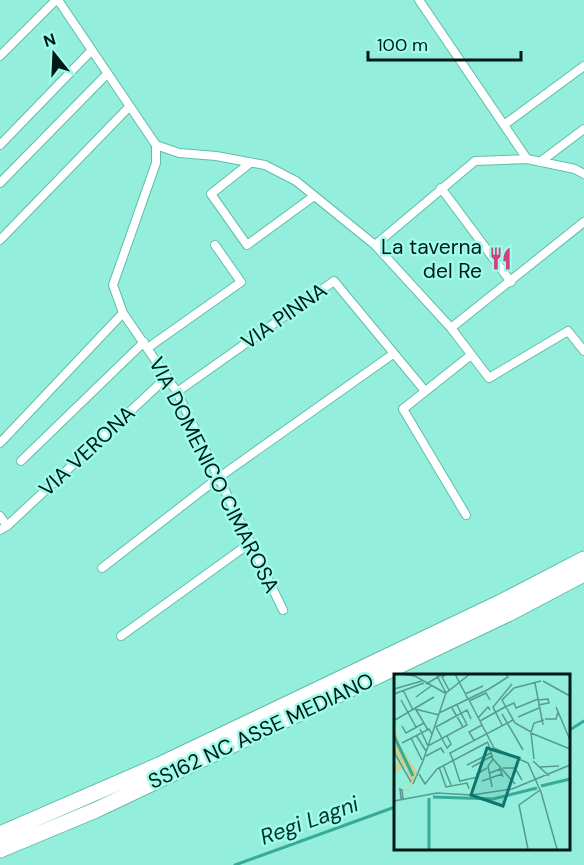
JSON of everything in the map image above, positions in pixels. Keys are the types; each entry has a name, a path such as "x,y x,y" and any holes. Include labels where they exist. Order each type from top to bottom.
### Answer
{"highway":[{"name":"SS162 NC ASSE MEDIANO","path":"0,834 159,765 501,602 584,559"},
{"name":"SS162 NC ASSE MEDIANO","path":"0,850 96,810 508,614 584,574"}],"street":[{"path":"0,56 57,0 156,145 179,153 216,156 265,165 296,181 375,245 451,328 489,378 568,331 584,351"},
{"path":"419,0 526,159"},
{"path":"0,145 91,51"},
{"path":"504,126 584,66"},
{"path":"0,183 107,74"},
{"path":"0,240 129,107"},
{"path":"540,162 584,129"},
{"name":"VIA DOMENICO CIMAROSA","path":"156,145 156,163 113,285 123,313 177,392 283,610"},
{"path":"375,245 475,161 526,159 575,169 584,174"},
{"path":"250,163 211,194 247,244 314,196"},
{"path":"441,188 511,282"},
{"path":"451,328 584,222"},
{"path":"146,345 241,282 215,245"},
{"name":"VIA PINNA","path":"177,392 334,281 425,391"},
{"path":"0,443 123,313"},
{"name":"VIA DOMENICO CIMAROSA","path":"21,461 146,345"},
{"path":"102,568 218,478 393,354"},
{"path":"466,514 403,409 471,355"},
{"name":"VIA VERONA","path":"0,516 4,528 167,377"},
{"path":"121,636 250,543"}],"waterway":[{"name":"Regi Lagni","path":"569,730 584,721"},
{"name":"Regi Lagni","path":"235,865 394,807"}],"place":[{"name":"La taverna del Re","path":"500,259"}]}
